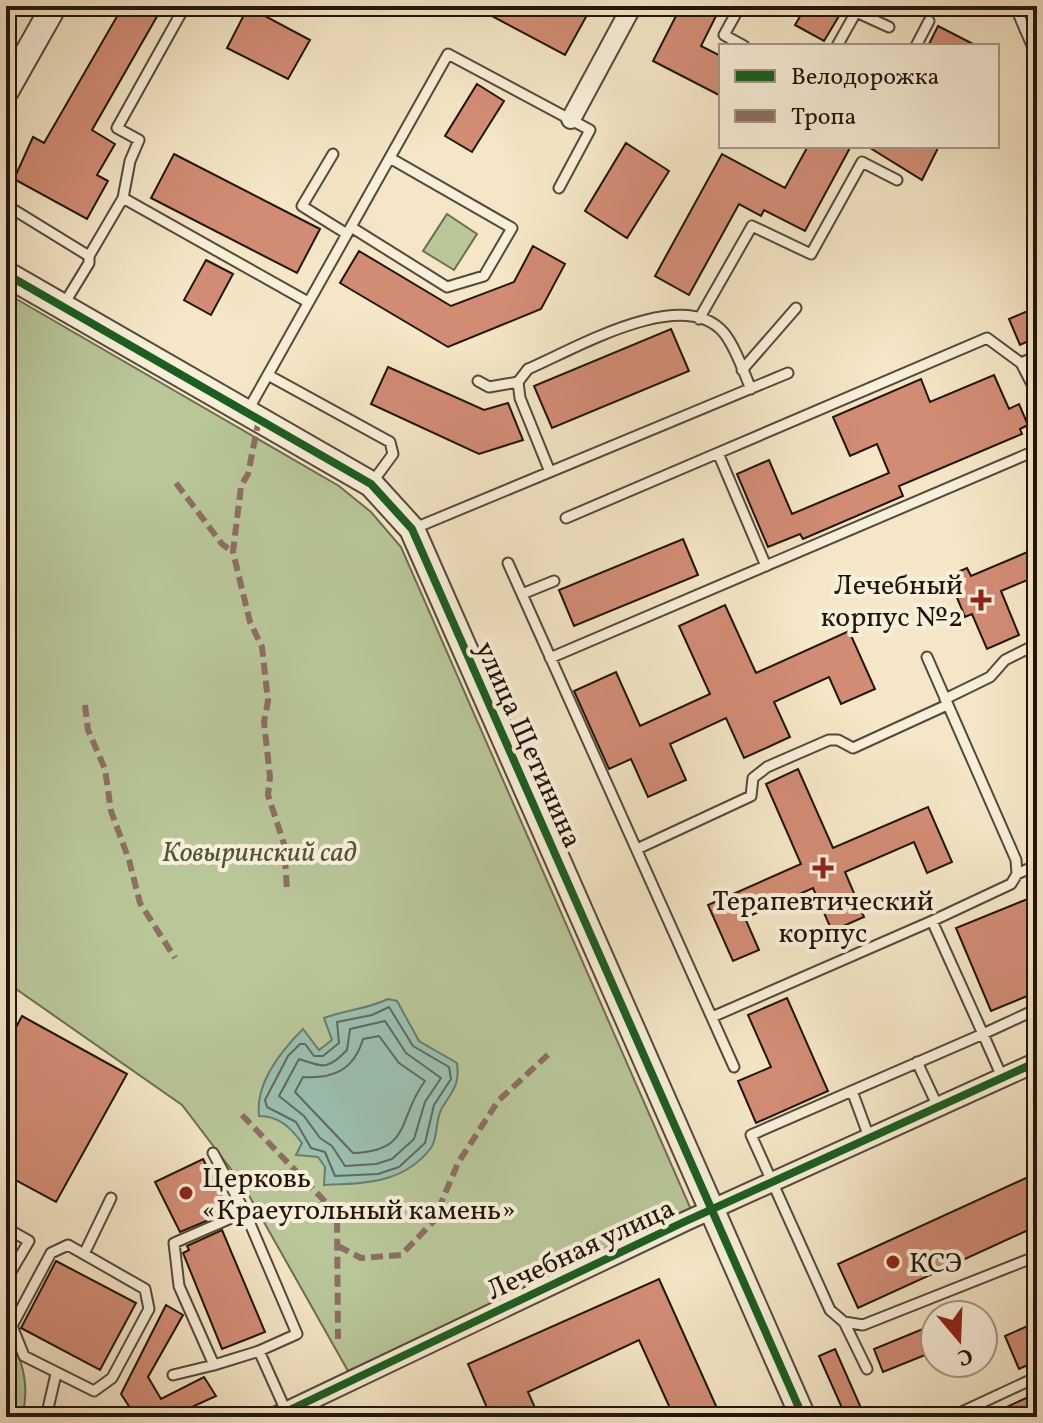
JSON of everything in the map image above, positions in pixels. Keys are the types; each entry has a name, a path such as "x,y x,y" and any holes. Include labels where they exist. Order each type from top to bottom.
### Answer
{"street":[{"path":"10,76 54,6"},
{"path":"571,119 632,6"},
{"name":"улица Щетинина","path":"6,274 371,484 412,529 803,1417"},
{"name":"Лечебная улица","path":"280,1414 869,1137 1037,1062"}],"lane":[{"path":"62,307 123,198 130,161 139,140 117,128 185,6"},
{"path":"740,6 724,35 740,44"},
{"path":"1015,6 1037,57"},
{"path":"838,44 856,12 889,27"},
{"path":"917,44 929,21"},
{"path":"1025,30 1037,25"},
{"path":"247,412 448,54 590,130 559,188"},
{"path":"333,154 302,206 447,287 484,276 512,228 390,158"},
{"path":"699,319 752,226 811,254 862,162 897,180"},
{"path":"123,198 154,212 308,302"},
{"path":"6,205 89,256"},
{"path":"742,370 796,308"},
{"path":"478,381 489,387 518,382 528,369 657,315 673,314 699,319 726,335 751,389"},
{"path":"566,518 987,338 1021,363 1037,394"},
{"path":"1021,363 1037,356"},
{"path":"412,529 788,373"},
{"path":"268,375 390,442 393,454 371,484"},
{"path":"518,382 520,398 550,472"},
{"path":"550,658 1037,450"},
{"path":"718,453 766,566"},
{"path":"508,563 734,1067"},
{"path":"522,594 554,581"},
{"path":"637,849 751,796 753,778 767,767 829,740 838,740 853,748 946,702 990,677 1005,660 1037,644"},
{"path":"927,657 1016,860 1017,874"},
{"path":"712,1017 932,921 1011,884 1017,874 1037,865"},
{"path":"932,921 1002,1077"},
{"path":"867,1369 844,1322 830,1310 751,1135 1037,1009"},
{"path":"917,1062 938,1107"},
{"path":"852,1091 869,1137"},
{"path":"173,1375 259,1351 297,1334 245,1212 213,1153"},
{"path":"84,1254 111,1198"},
{"path":"214,1365 179,1286 174,1243 245,1212"},
{"path":"6,1228 29,1241 6,1280"},
{"path":"68,1245 145,1289 149,1309 112,1378 94,1391 56,1374 24,1356 12,1326 51,1253 68,1245"},
{"path":"844,1322 863,1325 1037,1256"},
{"path":"259,1351 280,1414"},
{"path":"46,1417 56,1374"},
{"path":"951,1417 1037,1377"}],"green space":[{"path":"447,214 477,234 454,270 423,251"},
{"name":"Ковыринский сад","path":"6,293 339,486 371,512 401,547 693,1214 348,1371 243,1185 182,1105 6,982"},
{"path":"6,1332 17,1352 23,1373 25,1395 22,1417 6,1417"}],"water":[{"path":"388,999 397,1001 419,1041 457,1063 456,1082 440,1113 433,1144 420,1160 396,1175 382,1179 324,1185 325,1167 318,1157 296,1155 302,1143 293,1132 278,1120 259,1116 265,1080 286,1047 303,1029 319,1050 332,1040 324,1018"}],"building":[{"path":"123,6 163,6 92,130 115,144 97,175 108,181 87,219 14,179 33,137 44,143"},
{"path":"473,6 592,6 565,55"},
{"path":"681,6 721,6 701,46 719,55 719,95 653,61"},
{"path":"806,6 845,6 824,41 795,25"},
{"path":"248,7 310,40 288,79 227,48"},
{"path":"938,26 973,44 929,44"},
{"path":"477,84 504,101 472,152 445,136"},
{"path":"626,143 669,171 627,238 585,211"},
{"path":"807,148 850,148 805,231 764,210 761,216 739,204 689,295 655,276 722,154 785,188"},
{"path":"870,148 938,148 922,180"},
{"path":"174,154 320,229 297,273 151,198"},
{"path":"533,246 565,264 541,309 448,347 340,283 359,251 451,306 514,282"},
{"path":"206,260 233,274 211,315 184,300"},
{"path":"1037,307 1037,337 1020,345 1009,319"},
{"path":"671,329 689,371 552,428 534,386"},
{"path":"388,367 484,410 508,403 523,440 479,454 371,404"},
{"path":"994,375 1009,409 1019,404 1028,425 1020,429 1022,434 899,486 903,496 803,539 800,534 768,547 737,474 769,460 792,514 889,473 877,444 850,456 833,417 921,379 930,402"},
{"path":"683,539 698,575 574,626 559,590"},
{"name":"Лечебный корпус №2","path":"1037,548 1037,576 1001,591 1019,635 987,649 972,614 965,617 948,576 967,568 971,576"},
{"path":"725,605 756,673 849,631 875,689 841,704 829,677 774,702 790,737 744,758 726,718 670,744 686,780 648,797 631,759 609,769 574,691 616,672 640,726 710,694 679,626"},
{"name":"Терапевтический корпус","path":"798,769 833,848 928,807 952,862 927,873 914,842 845,872 864,917 832,931 813,888 745,918 759,950 733,961 708,905 801,864 766,784"},
{"path":"1030,898 1037,915 1037,992 991,1011 956,928"},
{"path":"787,998 828,1091 756,1123 738,1081 771,1067 748,1015"},
{"path":"22,1016 127,1074 56,1202 6,1175 6,1046"},
{"path":"203,1159 227,1207 214,1213 216,1217 180,1232 155,1182"},
{"path":"1037,1173 1037,1226 858,1308 838,1264"},
{"path":"222,1230 265,1332 222,1349 183,1253 189,1250 187,1246"},
{"path":"56,1261 136,1303 100,1370 21,1328"},
{"path":"659,1279 721,1417 674,1417 639,1340 528,1392 539,1417 491,1417 468,1364"},
{"path":"166,1305 183,1315 148,1377 161,1399 204,1377 216,1396 170,1417 136,1417 121,1394"},
{"path":"1032,1324 1037,1335 1037,1361 1019,1369 1005,1336"},
{"path":"919,1331 919,1357 883,1372 874,1349"},
{"path":"835,1349 865,1417 846,1417 819,1356"},
{"path":"1037,1393 1037,1417 985,1417"}],"marked path":[{"path":"259,419 248,474 241,486 233,552 250,622 262,647 268,701 264,722 270,777 268,795 284,844 287,890"},
{"path":"176,483 222,544 233,552"},
{"path":"85,705 88,730 105,769 111,811 129,860 140,903 175,958"},
{"path":"338,1246 361,1258 401,1255 433,1222 458,1163 498,1101 552,1051"},
{"path":"242,1115 337,1214 338,1339"}],"cycle path":[{"path":"6,274 371,484 412,529 803,1417"},
{"path":"275,1417 686,1221 1037,1062"}],"place":[{"name":"Лечебный корпус №2","path":"981,600"},
{"name":"Терапевтический корпус","path":"823,868"},
{"name":"Церковь «Краеугольный камень»","path":"186,1193"},
{"name":"КСЭ","path":"893,1262"}]}
